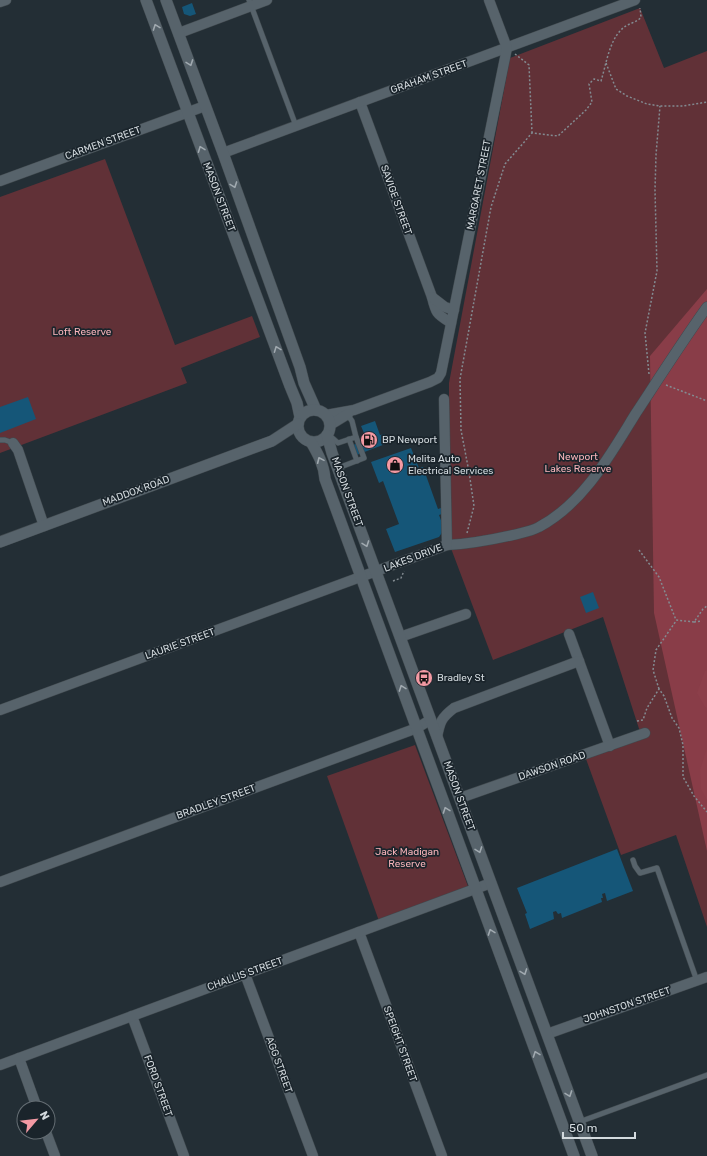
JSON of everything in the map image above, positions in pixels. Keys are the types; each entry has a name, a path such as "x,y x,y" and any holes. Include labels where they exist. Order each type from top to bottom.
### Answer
{"street":[{"path":"0,2 6,0"},
{"name":"MASON STREET","path":"146,0 290,386 296,403 299,421"},
{"name":"MASON STREET","path":"166,0 223,153 300,367 304,383 326,424 338,468 592,1156"},
{"path":"178,33 250,3 267,0"},
{"path":"489,0 507,48"},
{"name":"GRAHAM STREET","path":"223,153 507,48 637,2"},
{"name":"MARGARET STREET","path":"349,412 430,382 438,378 441,373 507,48"},
{"name":"SAVIGE STREET","path":"360,102 436,311 440,317 451,323"},
{"name":"CARMEN STREET","path":"0,181 205,106"},
{"path":"432,297 445,307 454,310"},
{"path":"447,545 489,540 538,528 575,500 604,464 707,307"},
{"name":"LAKES DRIVE","path":"360,577 447,545 444,399"},
{"path":"326,424 307,411 299,421 299,434 307,440 320,441 326,424 349,412"},
{"name":"MADDOX ROAD","path":"0,542 272,441 299,421"},
{"name":"MASON STREET","path":"307,440 320,458 325,479 360,577 574,1156"},
{"name":"MADDOX ROAD","path":"272,441 307,440"},
{"path":"13,443 18,450 44,526"},
{"name":"LAURIE STREET","path":"0,710 360,577"},
{"path":"400,638 466,614"},
{"path":"569,634 610,746"},
{"path":"437,737 440,723 446,714 454,708 579,661"},
{"name":"BRADLEY STREET","path":"0,882 417,728 430,720"},
{"name":"DAWSON ROAD","path":"460,798 645,733"},
{"name":"CHALLIS STREET","path":"0,1065 491,883"},
{"name":"SPEIGHT STREET","path":"359,932 442,1156"},
{"name":"AGG STREET","path":"245,974 313,1156"},
{"name":"JOHNSTON STREET","path":"547,1034 707,977"},
{"name":"FORD STREET","path":"132,1016 184,1156"},
{"path":"19,1058 34,1100"},
{"path":"49,1140 55,1156"}],"lane":[{"path":"250,3 296,126"},
{"path":"338,468 364,458 349,412"},
{"path":"326,424 338,443 356,437"},
{"path":"349,439 357,461"},
{"path":"0,440 13,443"},
{"path":"633,860 640,873 657,868 697,981"},
{"path":"579,1122 707,1075"}],"path":[{"path":"532,133 558,136 586,110 592,102 589,84 594,79 601,81 614,40 620,30 642,17 637,2"},
{"path":"464,544 474,506 461,430 460,379 491,207 505,164 532,133 529,65 507,48"},
{"path":"606,63 616,89 627,96 647,104 660,106 683,106 707,102"},
{"path":"650,392 645,334 657,271 655,190 660,106"},
{"path":"657,382 707,401"},
{"path":"639,550 659,577 676,620"},
{"path":"694,622 702,609 707,606"},
{"path":"676,620 694,622 702,621"},
{"path":"676,620 656,650 654,670 672,718 679,728 684,745 683,777 694,796 707,812"},
{"path":"637,721 643,720 647,708 660,689"}],"green space":[{"name":"Newport Lakes Reserve","path":"640,8 664,68 707,51 707,927 676,835 621,855 586,759 642,738 603,617 493,660 449,543 449,383 510,58"},
{"name":"Loft Reserve","path":"105,159 175,345 252,316 260,337 181,368 187,383 0,453 0,197"},
{"name":"Jack Madigan Reserve","path":"415,745 469,889 379,921 327,776"}],"shaded area":[{"path":"707,289 707,851 654,613 650,356"},
{"path":"707,670 707,708 697,693 705,671"},
{"path":"707,748 707,800 701,789 700,770"}],"building":[{"path":"192,3 196,14 190,16 184,14 182,7"},
{"path":"28,397 36,419 0,433 0,407"},
{"path":"375,421 380,435 385,434 388,443 354,456 350,446 367,440 361,426"},
{"path":"411,448 419,468 423,467 438,509 441,508 442,514 439,515 443,531 439,537 395,552 386,529 399,524 383,481 379,483 371,462"},
{"path":"593,592 599,608 586,613 580,597"},
{"path":"617,849 633,891 607,901 605,893 602,894 602,902 562,918 561,913 558,914 556,911 553,912 554,919 530,929 525,914 527,913 517,888"}],"place":[{"name":"BP Newport","path":"369,440"},
{"name":"Melita Auto Electrical Services","path":"395,465"},
{"name":"Bradley St","path":"424,678"}]}
